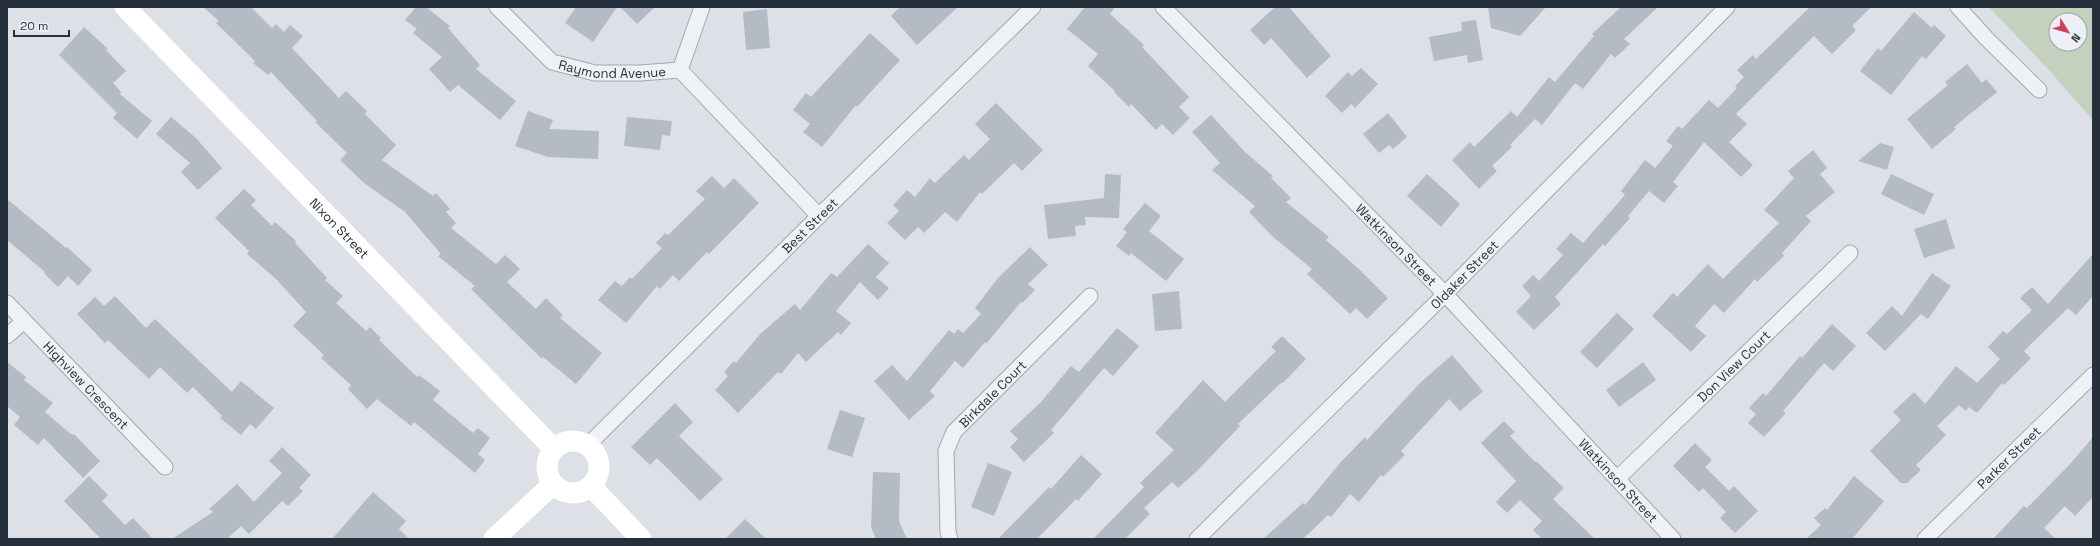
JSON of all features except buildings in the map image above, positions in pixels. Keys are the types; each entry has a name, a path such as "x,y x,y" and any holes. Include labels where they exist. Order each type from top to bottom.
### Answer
{"street":[{"name":"Nixon Street","path":"125,7 554,450"},
{"name":"Raymond Avenue","path":"497,7 552,62 595,73 640,74 680,70"},
{"name":"Raymond Avenue","path":"680,70 702,7"},
{"name":"Best Street","path":"588,445 1033,7"},
{"name":"Watkinson Street","path":"1163,7 1445,294 1618,478 1673,539"},
{"name":"Oldaker Street","path":"1197,539 1445,294 1727,7"},
{"path":"1958,7 1986,38 2039,90"},
{"name":"Raymond Avenue","path":"680,70 819,216"},
{"name":"Don View Court","path":"1618,478 1850,253"},
{"name":"Birkdale Court","path":"950,539 948,532 946,451 954,432 1090,296"},
{"name":"Highview Crescent","path":"7,304 165,466"},
{"path":"7,336 24,321"},
{"name":"Parker Street","path":"1924,539 2093,375"},
{"path":"568,441 580,441 588,445 594,451 600,465 598,475 591,486 581,492 572,493 560,490 553,484 547,466 549,457 554,450 568,441"},
{"path":"494,539 553,484"},
{"path":"591,486 641,539"}],"green space":[{"path":"1989,7 2093,7 2093,120 2048,69"}]}
